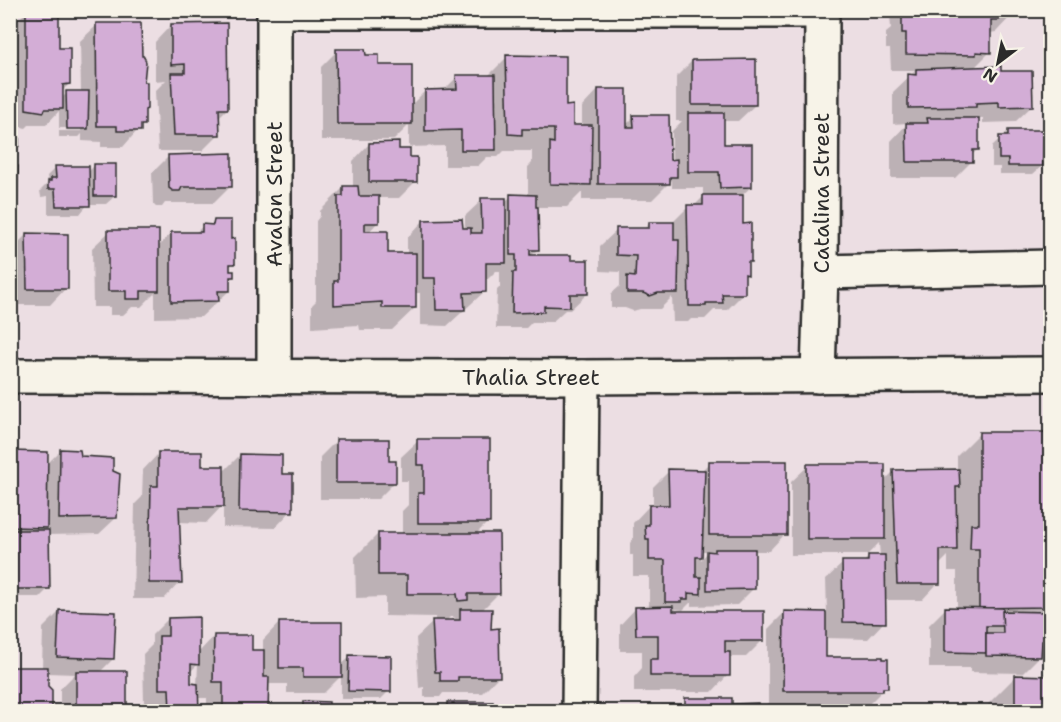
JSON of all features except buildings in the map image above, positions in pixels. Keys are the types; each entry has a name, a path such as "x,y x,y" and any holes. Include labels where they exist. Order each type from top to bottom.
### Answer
{"street":[{"path":"274,11 822,11"},
{"name":"Avalon Street","path":"274,11 274,377"},
{"name":"Catalina Street","path":"818,376 821,272 822,11"},
{"path":"821,272 1050,267"},
{"name":"Thalia Street","path":"10,376 582,377 1050,374"},
{"path":"579,711 582,377"}]}
